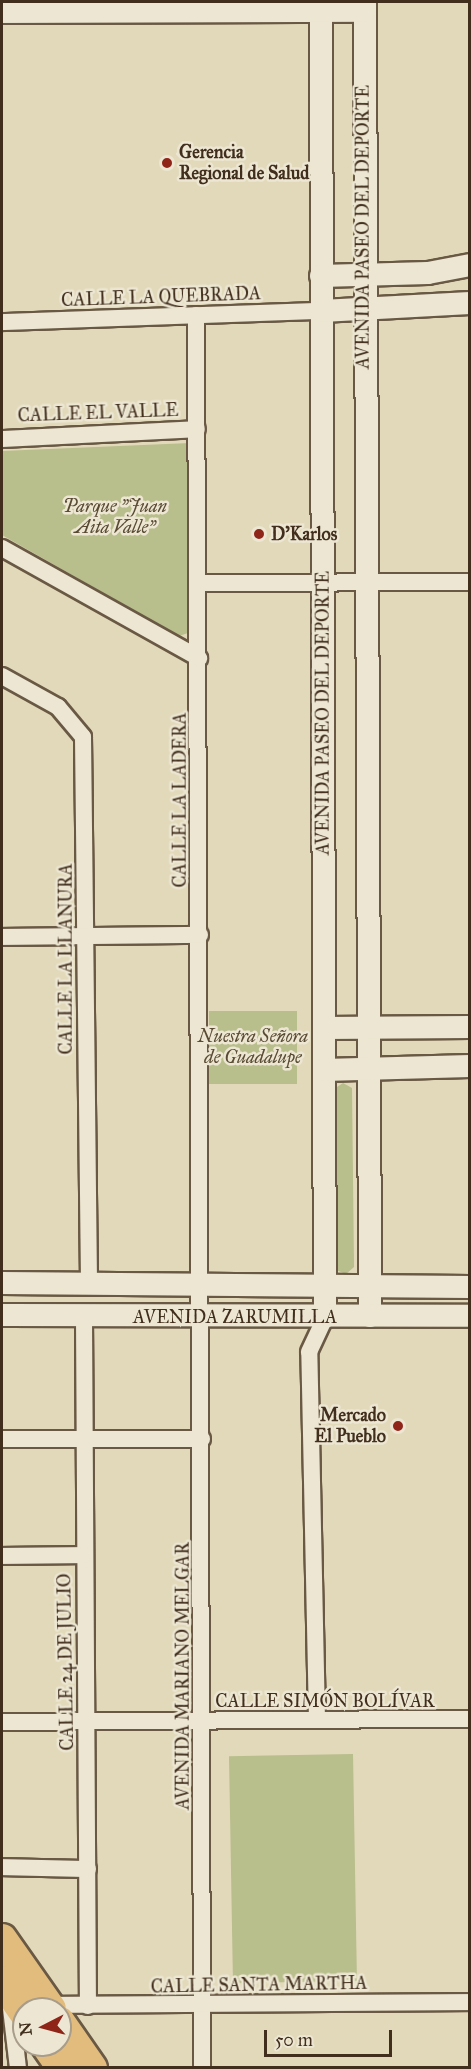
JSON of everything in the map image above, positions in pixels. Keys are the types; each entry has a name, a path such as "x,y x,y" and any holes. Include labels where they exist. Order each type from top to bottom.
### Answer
{"highway":[{"path":"2,1939 29,1997"},
{"path":"72,2046 92,2067"}],"main road":[{"name":"AVENIDA PASEO DEL DEPORTE","path":"321,5 326,1317"},
{"path":"2,12 365,6"},
{"name":"AVENIDA PASEO DEL DEPORTE","path":"365,6 362,275 370,1316"},
{"path":"321,276 449,272 470,264"},
{"path":"322,312 363,312 470,303"},
{"path":"324,1028 470,1027"},
{"path":"324,1070 470,1066"},
{"name":"AVENIDA ZARUMILLA","path":"2,1283 470,1287"},
{"name":"AVENIDA ZARUMILLA","path":"2,1316 202,1318 470,1316"}],"street":[{"name":"CALLE LA QUEBRADA","path":"2,322 322,312"},
{"name":"CALLE LA LADERA","path":"195,315 202,1285"},
{"name":"CALLE EL VALLE","path":"2,439 197,429"},
{"path":"2,548 199,658"},
{"path":"198,583 470,582"},
{"name":"CALLE LA LLANURA","path":"2,676 58,707 83,737 89,1284"},
{"path":"2,937 200,935"},
{"name":"AVENIDA MARIANO MELGAR","path":"202,1285 202,2067"},
{"path":"317,1720 309,1352 326,1317"},
{"name":"CALLE 24 DE JULIO","path":"84,1318 83,1555 87,1722 88,2006"},
{"path":"2,1439 202,1439"},
{"path":"2,1556 83,1555"},
{"name":"CALLE SIMÓN BOLÍVAR","path":"2,1722 470,1719"},
{"path":"2,1867 88,1869"},
{"name":"CALLE SANTA MARTHA","path":"72,2005 470,2002"}],"green space":[{"name":"Parque \"Juan Aita Valle\"","path":"190,443 188,633 179,636 2,535 2,451"},
{"name":"Nuestra Señora de Guadalupe","path":"209,1011 297,1011 297,1084 209,1084"},
{"path":"343,1083 352,1088 354,1267 346,1274 336,1270 337,1087"},
{"path":"353,1754 357,1981 233,1983 229,1756"}],"place":[{"name":"Gerencia Regional de Salud","path":"167,163"},
{"name":"D'Karlos","path":"259,534"},
{"name":"Mercado El Pueblo","path":"398,1426"}]}
